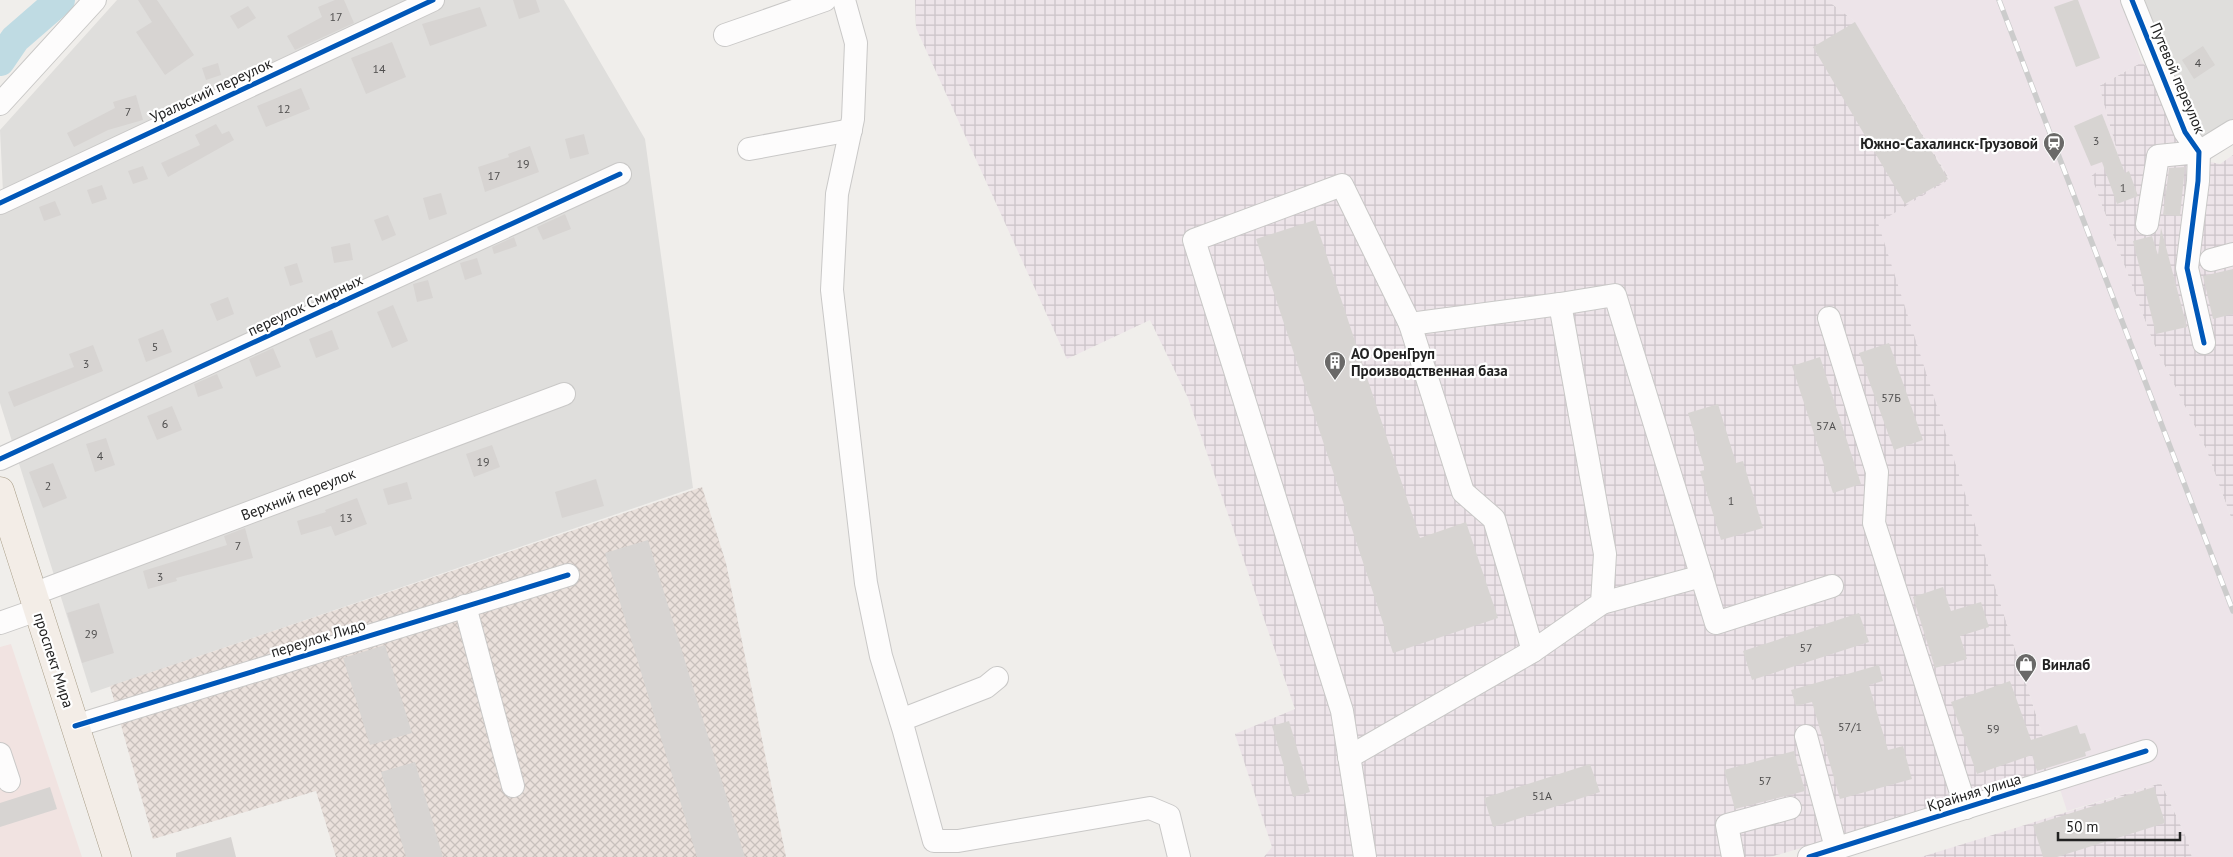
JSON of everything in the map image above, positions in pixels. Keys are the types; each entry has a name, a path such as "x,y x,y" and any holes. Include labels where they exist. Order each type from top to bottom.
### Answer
{"main road":[{"name":"проспект Мира","path":"0,491 117,857"}],"street":[{"path":"0,104 95,0"},
{"name":"Уральский переулок","path":"0,203 433,0"},
{"path":"725,35 825,0"},
{"path":"844,0 856,43 850,130 837,194 832,290 866,583 880,656 901,720 937,849 958,841 1150,808 1169,816 1179,857"},
{"name":"Путевой переулок","path":"2132,0 2186,132 2198,152 2198,181 2187,268 2204,344"},
{"path":"750,148 850,130"},
{"path":"2147,224 2158,156 2198,152 2233,131"},
{"name":"переулок Смирных","path":"0,459 620,174"},
{"path":"1365,857 1342,711 1194,240 1342,186 1410,324 1462,492 1494,519 1533,651"},
{"path":"2211,260 2233,254"},
{"path":"1410,324 1615,295 1716,623 1832,586"},
{"path":"1560,304 1605,554 1602,603"},
{"path":"1829,318 1878,472 1874,523 1966,808"},
{"name":"Верхний переулок","path":"0,623 35,602 564,394"},
{"name":"переулок Лидо","path":"75,726 568,575"},
{"path":"1349,757 1533,651 1602,603 1702,576"},
{"path":"465,606 513,786"},
{"path":"901,720 986,687 997,678"},
{"path":"1806,736 1836,848"},
{"name":"Крайняя улица","path":"1809,857 2146,751"},
{"path":"0,754 9,781"},
{"path":"1733,857 1727,825 1790,808"}],"shaded area":[{"path":"117,0 564,0 645,139 693,488 91,693 0,403 0,215 4,213 0,130"},
{"path":"915,0 1827,0 1853,20 1950,180 1879,223 2055,774 1770,857 1264,857 1272,847 1235,734 1295,709 1188,398 1150,320 1067,359 916,28"},
{"path":"1827,0 2121,0 2142,62 2099,86 2118,155 2091,176 2153,342 2206,449 2233,523 2233,857 2192,857 2188,841 2161,783 2067,811 1878,223 1950,179 1853,20"},
{"path":"2142,0 2233,0 2233,124 2204,143 2189,127"},
{"path":"2142,62 2151,72 2187,157 2220,164 2233,155 2233,523 2206,449 2153,342 2091,176 2118,155 2099,86"},
{"path":"702,487 726,563 786,857 336,857 316,791 153,839 110,686"},
{"path":"11,644 82,857 0,857 0,647"},
{"path":"2161,783 2188,841 2192,857 1921,857"}],"building":[{"path":"138,0 157,0 194,55 165,75 136,32 152,22"},
{"path":"335,0 344,0 354,23 295,50 287,36 322,17 318,7"},
{"path":"513,0 536,0 540,12 519,19"},
{"path":"2078,0 2100,58 2076,67 2054,7"},
{"path":"248,6 256,18 238,29 230,16"},
{"path":"480,7 487,26 430,46 422,24"},
{"path":"1855,22 1948,179 1905,204 1813,47"},
{"path":"392,42 406,77 366,94 351,58"},
{"path":"2203,46 2215,65 2194,79 2182,60"},
{"path":"218,63 221,75 206,80 202,68"},
{"path":"301,88 310,109 266,127 257,106"},
{"path":"136,95 143,120 108,130 74,147 67,133 115,108 113,102"},
{"path":"2102,114 2125,173 2129,171 2138,196 2117,204 2102,162 2091,166 2074,126"},
{"path":"216,124 222,134 229,131 234,140 168,177 161,163 200,145 195,135"},
{"path":"584,134 589,154 570,159 565,139"},
{"path":"530,146 539,172 485,192 478,167 509,157 508,154"},
{"path":"143,166 148,179 133,184 128,171"},
{"path":"2185,167 2180,216 2163,215 2169,168"},
{"path":"102,185 107,199 92,204 87,190"},
{"path":"441,193 447,214 429,220 423,198"},
{"path":"55,201 61,215 44,221 39,207"},
{"path":"565,214 571,229 543,240 537,227"},
{"path":"388,215 396,235 382,241 374,220"},
{"name":"АО ОренГруп Производственная база","path":"1315,220 1420,538 1466,522 1498,618 1393,653 1256,239"},
{"path":"2161,228 2187,327 2156,334 2133,241 2152,236 2158,255"},
{"path":"514,237 517,246 494,254 492,247"},
{"path":"350,243 353,260 334,263 331,247"},
{"path":"477,258 482,274 465,280 460,263"},
{"path":"297,263 303,282 290,286 284,267"},
{"path":"2233,269 2233,314 2213,319 2203,276"},
{"path":"428,280 433,298 417,302 413,284"},
{"path":"228,297 234,314 217,321 210,304"},
{"path":"393,305 408,341 392,348 377,312"},
{"path":"163,329 172,352 146,362 138,339"},
{"path":"332,330 339,349 316,358 309,339"},
{"path":"1889,343 1923,440 1894,450 1859,353"},
{"path":"93,345 103,371 14,407 8,392 74,367 69,354"},
{"path":"273,348 281,367 256,377 249,359"},
{"path":"1820,357 1861,484 1833,493 1792,366"},
{"path":"217,374 223,388 198,397 194,384"},
{"path":"1718,404 1736,463 1743,461 1763,528 1721,540 1700,471 1705,470 1688,413"},
{"path":"172,406 182,430 157,440 147,416"},
{"path":"106,438 115,465 95,472 86,444"},
{"path":"492,445 500,467 474,477 466,454"},
{"path":"53,463 67,498 43,508 29,472"},
{"path":"596,479 604,506 562,518 555,492"},
{"path":"407,482 412,499 388,505 383,489"},
{"path":"357,498 367,524 335,536 331,526 301,535 297,521 326,512 325,510"},
{"path":"245,528 253,558 176,578 177,581 148,589 143,571 227,545 224,536"},
{"path":"648,540 745,857 697,857 605,553"},
{"path":"1943,587 1951,611 1981,602 1989,627 1960,636 1967,659 1935,668 1913,597"},
{"path":"99,603 114,653 82,663 67,613"},
{"path":"1859,613 1869,642 1752,680 1743,651"},
{"path":"385,645 412,733 370,745 343,658"},
{"path":"1879,665 1883,681 1869,685 1888,750 1903,746 1912,779 1840,799 1812,702 1796,706 1791,690"},
{"path":"2010,681 2031,740 2077,725 2080,734 2085,733 2091,750 2085,752 2086,756 2037,771 2032,755 1977,774 1951,702"},
{"path":"1289,721 1310,792 1293,797 1272,726"},
{"path":"1794,751 1805,791 1735,809 1724,770"},
{"path":"415,762 443,857 406,857 381,772"},
{"path":"1590,764 1600,792 1493,827 1484,798"},
{"path":"50,787 57,809 0,827 0,803"},
{"path":"2154,787 2165,823 2057,857 2043,857 2033,825"},
{"path":"231,837 236,857 176,857 176,853"}],"waterway":[{"path":"0,61 15,39 60,0"}],"railway":[{"path":"1999,0 2233,611"}],"cycle path":[{"path":"0,203 433,0"},
{"path":"2132,0 2185,132 2199,152 2198,181 2187,268 2204,343"},
{"path":"0,459 620,174"},
{"path":"75,726 568,575"},
{"path":"1809,857 2146,751"}],"place":[{"name":"Южно-Сахалинск-Грузовой","path":"2054,162"},
{"name":"АО ОренГруп Производственная база","path":"1335,381"},
{"name":"Винлаб","path":"2026,683"}]}
